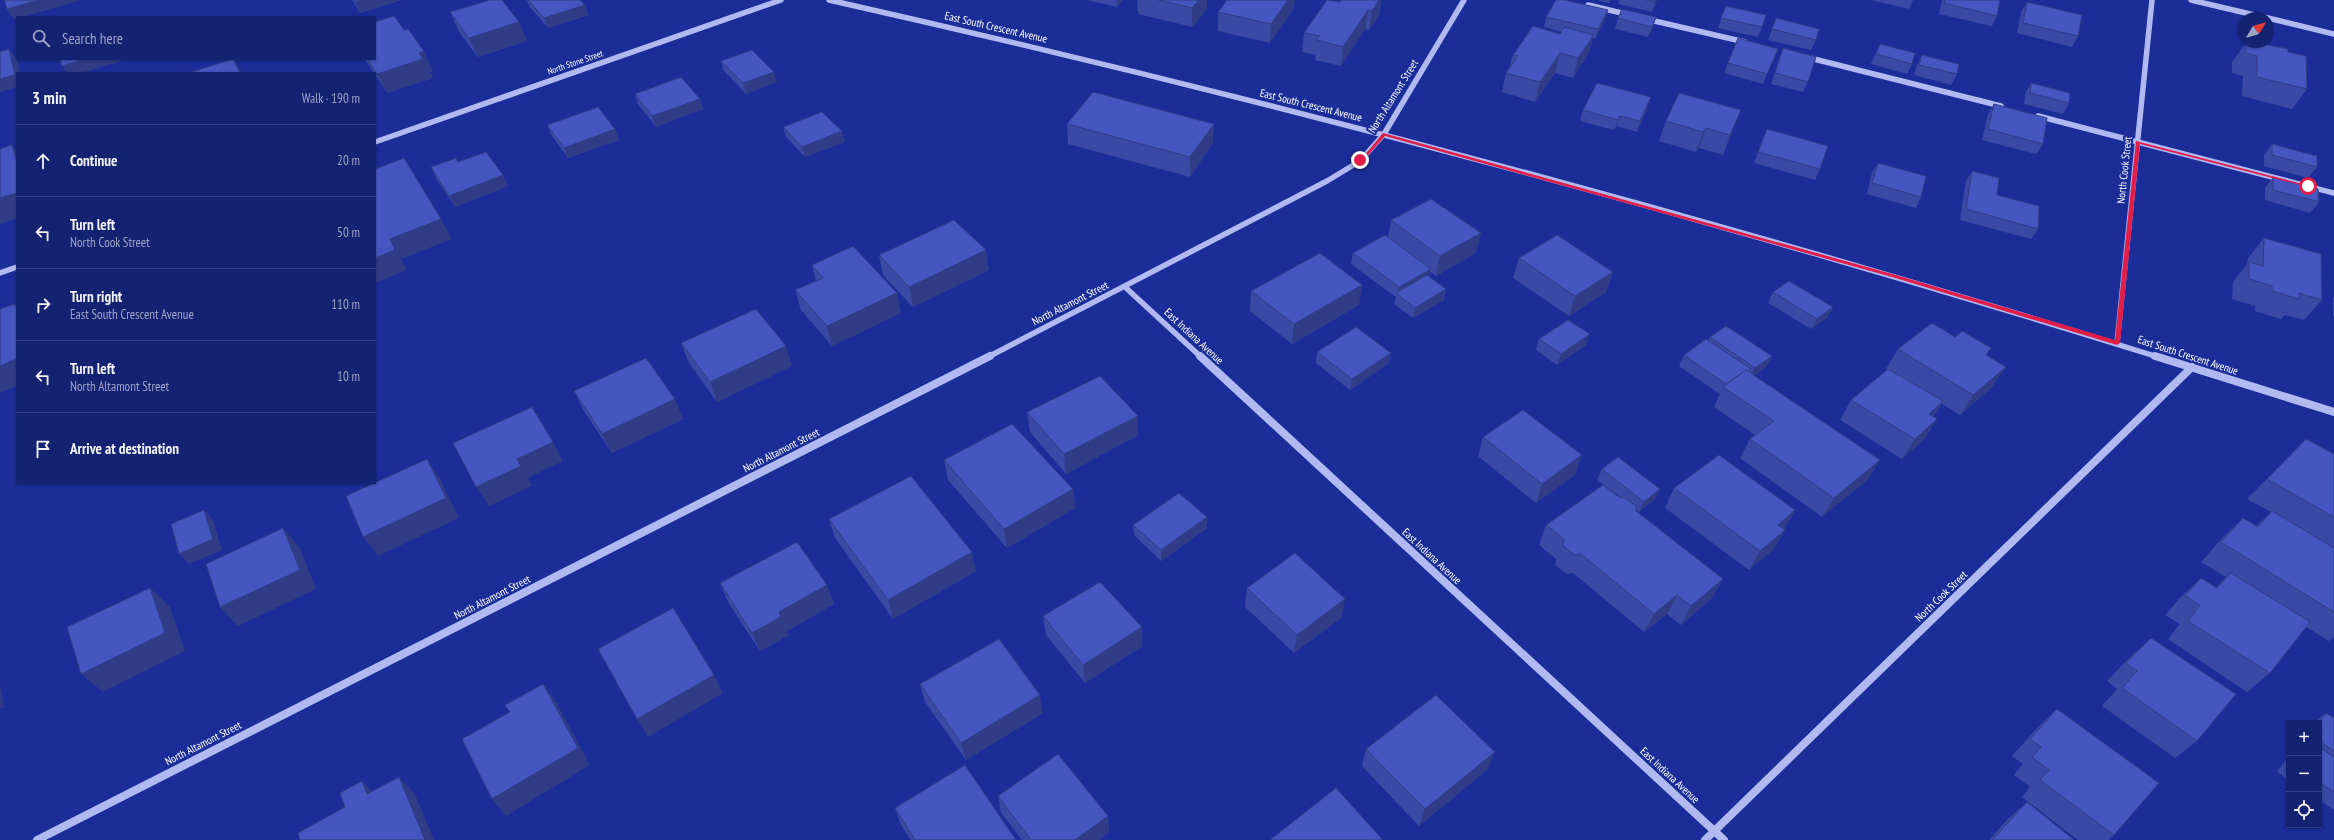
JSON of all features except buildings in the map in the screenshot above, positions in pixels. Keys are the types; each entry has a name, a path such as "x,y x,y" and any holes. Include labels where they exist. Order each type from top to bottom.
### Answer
{"street":[{"name":"North Stone Street","path":"376,142 781,0"},
{"name":"East South Crescent Avenue","path":"829,0 1061,52 1384,134 1871,269 2117,343 2334,412"},
{"name":"North Altamont Street","path":"37,840 1125,287 1327,181 1360,160 1384,134 1464,0"},
{"name":"North Cook Street","path":"2117,343 2152,0"},
{"path":"2191,0 2242,12"},
{"path":"1578,3 1636,16"},
{"path":"1643,18 1749,43"},
{"path":"2274,20 2334,34"},
{"path":"1802,56 2007,108"},
{"path":"2030,114 2334,193"},
{"path":"0,273 16,267"},
{"name":"East Indiana Avenue","path":"1125,287 1724,840"},
{"name":"North Cook Street","path":"1705,840 2192,367"}],"route":[{"path":"1360,160 1384,134 1894,276 2117,343 2138,142 2308,186"}]}
